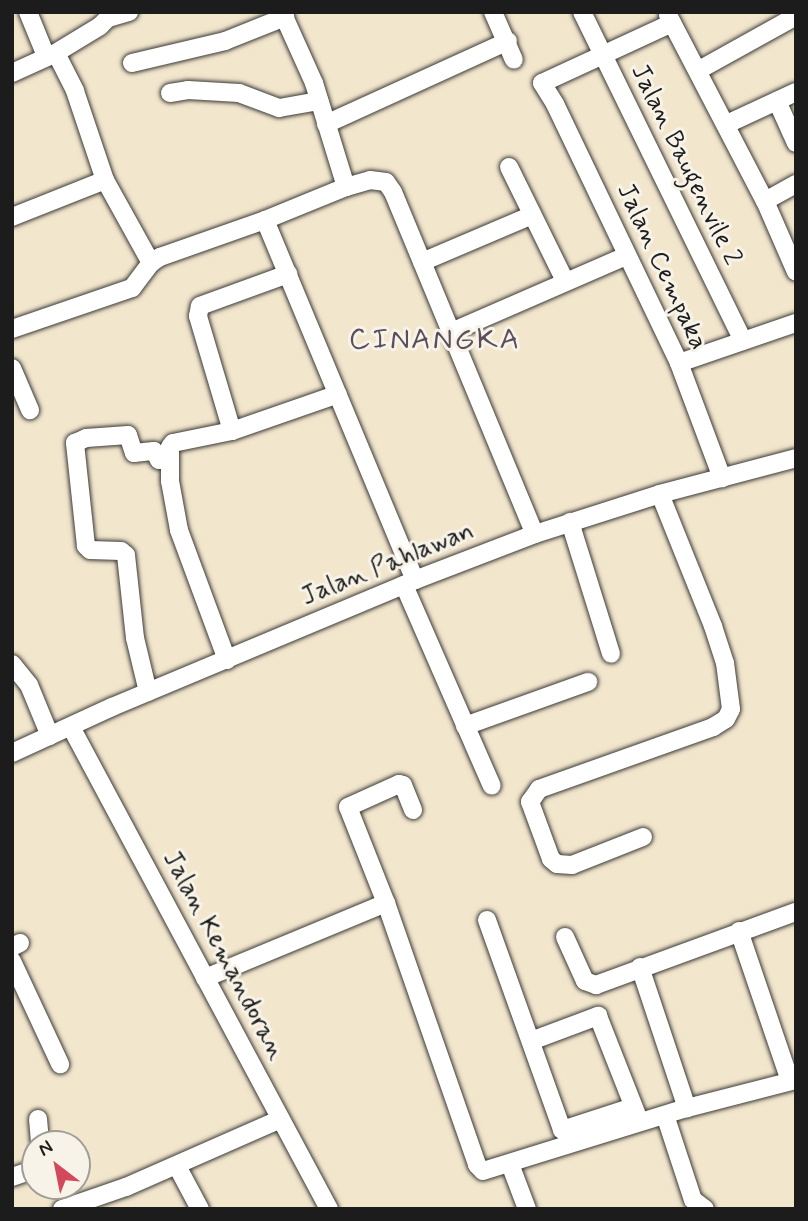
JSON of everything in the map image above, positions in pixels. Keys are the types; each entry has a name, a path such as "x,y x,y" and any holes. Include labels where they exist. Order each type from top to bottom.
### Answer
{"street":[{"path":"28,12 50,55 75,91 105,180 151,263"},
{"path":"12,73 50,55 104,16 129,12"},
{"path":"493,12 508,41 514,60"},
{"name":"Jalan Baugenvile 2","path":"582,12 743,341"},
{"path":"132,63 225,41 284,14 319,101 346,187"},
{"path":"699,70 796,16"},
{"path":"601,55 670,18 727,124 796,272"},
{"path":"326,124 508,41"},
{"name":"Jalan Cempaka","path":"601,55 542,83 555,104 679,363 722,478"},
{"path":"170,93 188,90 239,93 279,108 319,101"},
{"path":"727,124 796,92"},
{"path":"777,101 796,144"},
{"path":"509,167 565,281"},
{"path":"12,218 105,180"},
{"path":"12,330 120,294 137,285 151,263 160,257 265,220 346,187 370,180 386,182 535,534"},
{"path":"765,201 796,184"},
{"path":"422,262 532,215"},
{"path":"265,220 338,394 465,726 492,786"},
{"path":"449,333 626,257"},
{"path":"232,431 197,311 200,306 288,274"},
{"path":"679,363 796,323"},
{"path":"12,368 30,410"},
{"path":"227,660 179,530 170,481 170,447 173,443 232,431 338,394"},
{"path":"148,692 135,638 126,555 121,551 90,550 86,546 75,443 86,438 128,435 134,453 153,451 159,460 170,460"},
{"name":"Jalan Pahlawan","path":"12,753 148,692 409,583 535,534 660,494 796,458"},
{"path":"643,837 572,865 557,864 551,859 530,802 539,789 713,727 726,719 731,709 725,663 713,626 660,494"},
{"path":"569,523 611,654"},
{"path":"12,664 29,685 50,736"},
{"path":"465,726 588,681"},
{"name":"Jalan Kemandoran","path":"71,727 329,1209"},
{"path":"413,810 403,785 399,784 348,807 386,903 477,1165 483,1171 510,1164 636,1115"},
{"path":"205,978 386,903"},
{"path":"565,937 586,981 596,985 639,967 796,912"},
{"path":"487,920 562,1130 636,1115 665,1115 793,1080 740,931"},
{"path":"12,961 60,1064"},
{"path":"639,967 687,1108"},
{"path":"531,1041 598,1016 636,1115"},
{"path":"665,1115 693,1200 705,1209"},
{"path":"38,1119 39,1130"},
{"path":"62,1209 109,1202 177,1166 281,1119"},
{"path":"510,1164 527,1209"},
{"path":"177,1166 200,1209"}],"district":[{"name":"CINANGKA","path":"435,340"}]}
